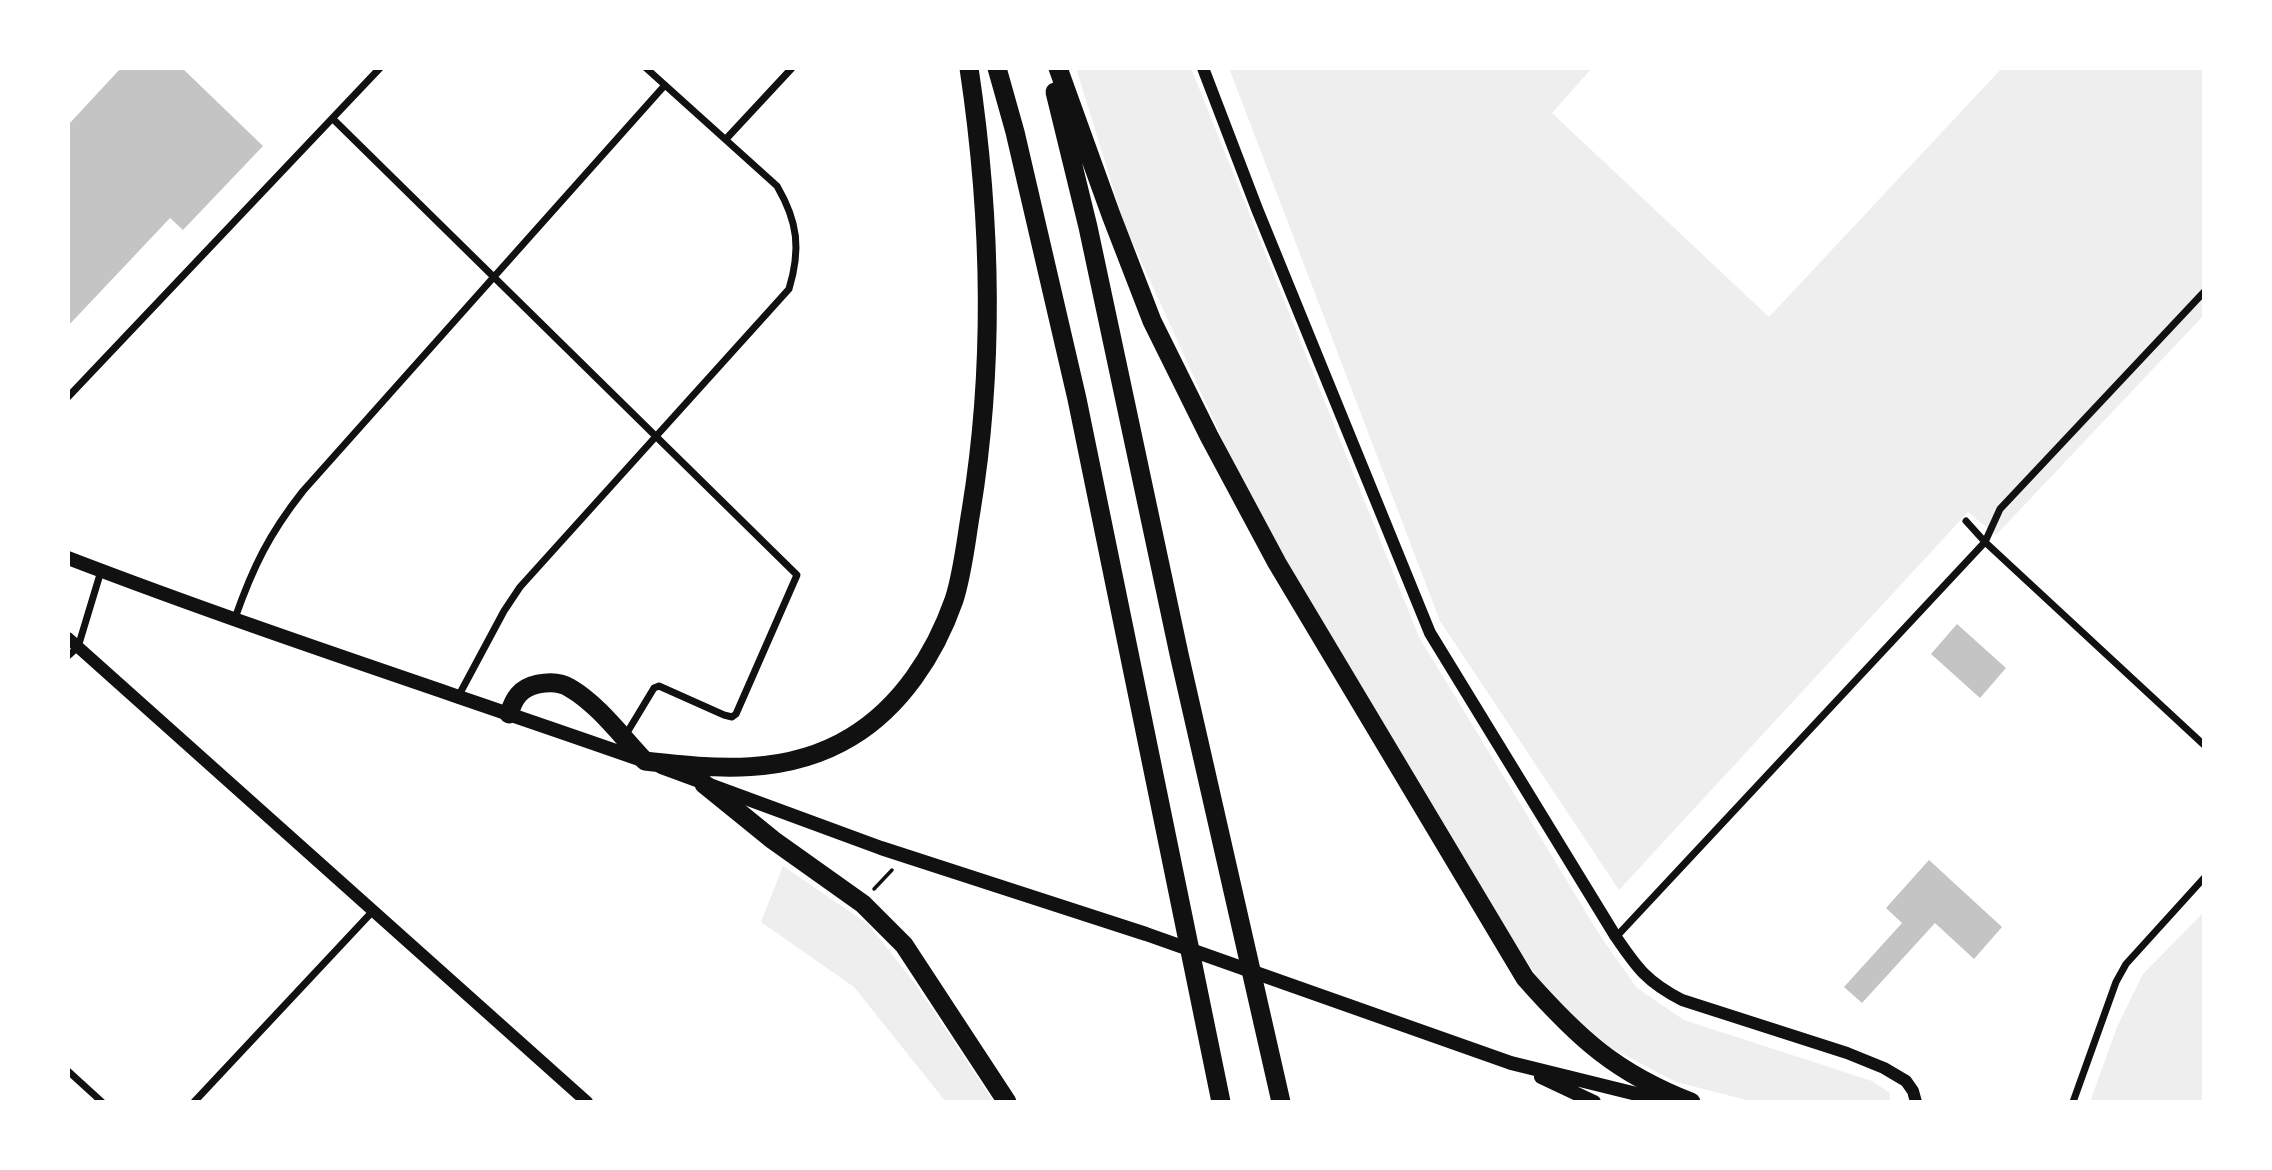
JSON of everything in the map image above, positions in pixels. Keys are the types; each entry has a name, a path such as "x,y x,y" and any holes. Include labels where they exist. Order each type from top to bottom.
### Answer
{"highway":[{"path":"509,714 514,699 520,692 541,684 568,686 589,703 645,761 735,769 764,766 808,756 851,737 884,712 913,682 935,644 955,598 979,463 988,316 985,218 969,68"},
{"path":"997,68 1015,132 1077,399 1221,1102"},
{"path":"1049,68 1088,227 1179,654 1281,1102"},
{"path":"1058,68 1152,321 1209,436 1277,563 1525,978 1594,1049 1639,1079 1691,1102"},
{"path":"704,784 773,840 863,904 904,945 1007,1102"}],"main road":[{"path":"68,558 344,658 459,695 645,761 881,848 1146,934 1511,1063 1669,1102"},
{"path":"1511,1063 1594,1102"}],"street":[{"path":"68,397 380,68"},
{"path":"459,695 504,611 520,587 789,289 795,269 797,248 794,221 777,186 646,68"},
{"path":"726,139 792,68"},
{"path":"1203,68 1257,209 1430,633 1616,937 1641,973 1682,1000 1847,1052 1884,1068 1906,1080 1916,1102"},
{"path":"235,618 250,575 279,522 303,491 665,85"},
{"path":"333,119 797,575 736,714 732,717 724,715 659,686 654,688 624,739"},
{"path":"1616,937 1985,542 2000,509 2204,292"},
{"path":"1966,521 1985,542 2204,745"},
{"path":"101,571 71,647 587,1102"},
{"path":"2073,1102 2116,982 2126,964 2204,878"},
{"path":"194,1102 372,912"},
{"path":"68,1070 102,1102"}],"shaded area":[{"path":"1076,68 1191,68 1419,637 1601,937 1637,988 1684,1020 1872,1081 1890,1093 1890,1102 1754,1102 1676,1082 1596,1040 1547,991 1522,954 1252,504 1125,226"},
{"path":"1229,68 1592,68 1552,113 1769,317 2002,68 2204,68 2204,315 1996,535 1968,512 1619,890 1440,621"},
{"path":"783,866 868,924 916,985 994,1102 946,1102 854,987 761,922"},
{"path":"2204,912 2204,1102 2090,1102 2117,1027 2143,974"}],"building":[{"path":"121,68 182,68 263,146 183,230 170,218 68,326 68,125"},
{"path":"1957,624 2006,668 1980,698 1931,654"},
{"path":"1929,860 2002,927 1974,959 1935,923 1862,1003 1844,987 1902,923 1886,908"}]}
